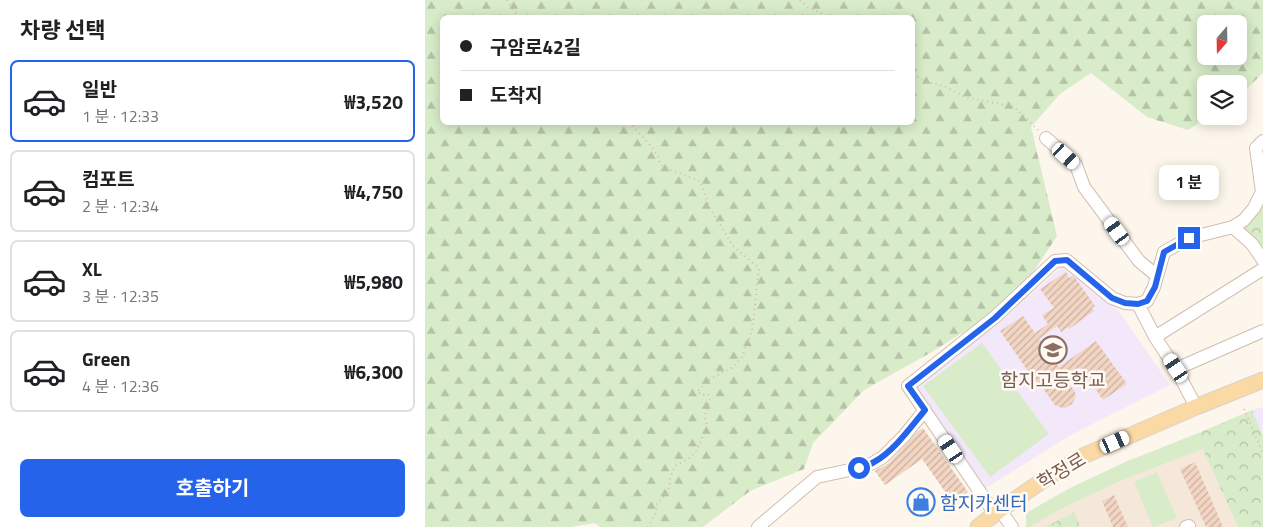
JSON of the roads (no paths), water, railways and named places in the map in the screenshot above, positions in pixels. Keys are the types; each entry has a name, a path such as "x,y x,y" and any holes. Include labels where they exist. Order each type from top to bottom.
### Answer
{"main road":[{"name":"학정로","path":"978,527 1042,481 1083,456 1195,407 1263,380"}],"street":[{"path":"1046,138 1076,165 1084,187 1139,261 1157,276"},
{"path":"1012,527 997,512 908,386 995,318 1055,261 1067,260 1112,298 1125,303 1138,304 1147,301 1155,287 1164,252 1189,238 1233,228 1244,220 1254,208 1262,192 1256,148 1263,141"},
{"path":"1233,228 1261,254"},
{"path":"1155,337 1263,269"},
{"path":"1138,304 1155,337 1176,368 1195,407"},
{"path":"1176,368 1263,331"},
{"path":"757,527 817,477 859,468 883,457 904,436 925,410"}],"place":[{"name":"함지고등학교","path":"1053,350"},
{"name":"함지카센터","path":"921,502"}]}
